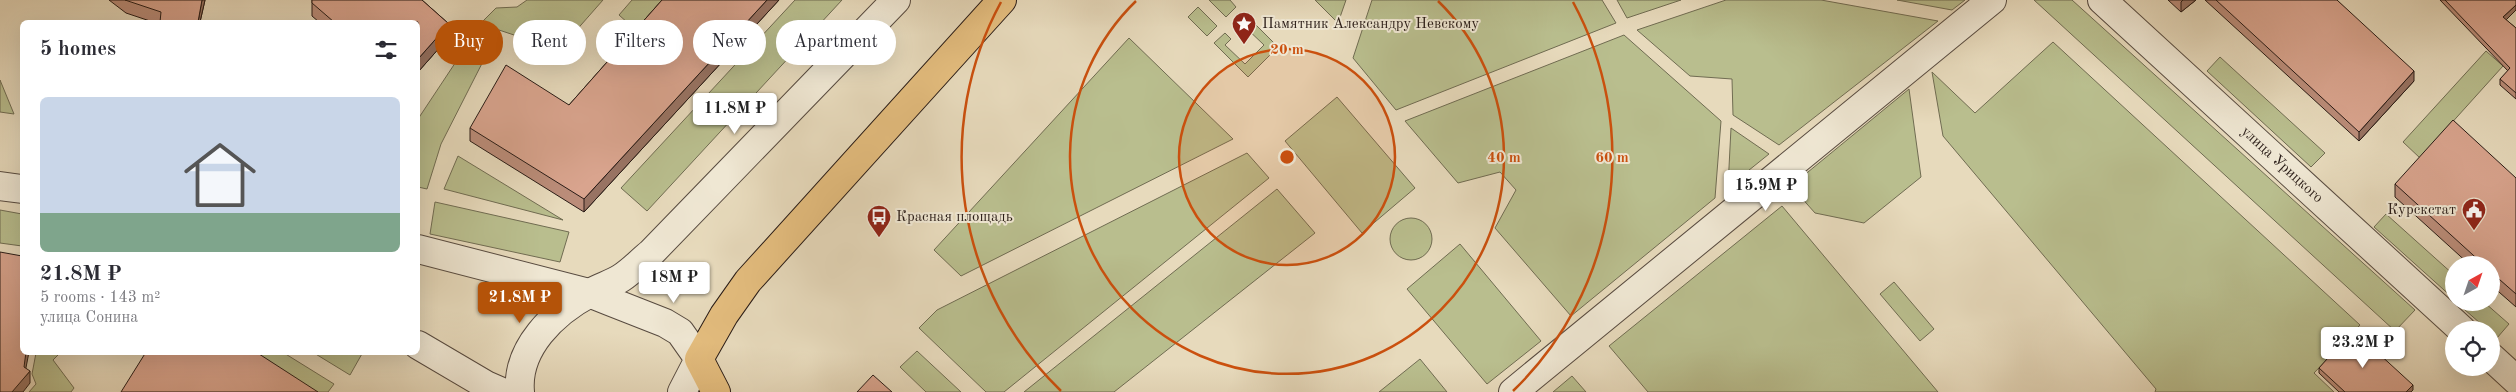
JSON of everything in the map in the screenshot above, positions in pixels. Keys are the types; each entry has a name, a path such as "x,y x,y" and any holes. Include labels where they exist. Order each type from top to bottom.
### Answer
{"main road":[{"path":"716,392 699,359 724,315 748,281 1002,0"}],"street":[{"path":"520,392 520,376 527,354 540,332 558,315 589,293 621,278 651,253 896,0"},
{"path":"1513,392 1992,0"},
{"name":"улица Урицкого","path":"2102,0 2452,321"},
{"path":"0,186 20,190"},
{"path":"420,250 589,293 665,323 680,332 699,359 682,392"},
{"path":"420,346 486,385 502,392"},
{"path":"2500,365 2516,380"}],"green space":[{"path":"527,0 603,0 585,20 513,20 513,35 503,31 503,20 484,20 496,8 517,7"},
{"path":"632,0 665,0 647,20 625,20 619,15"},
{"path":"795,0 842,0 824,20 776,20"},
{"path":"1209,0 1230,0 1236,7 1226,17"},
{"path":"1315,0 1346,0 1338,23"},
{"path":"1372,0 1602,0 1616,23 1396,110 1353,58"},
{"path":"1617,0 1681,0 1627,18"},
{"path":"1726,0 1821,0 1938,21 1779,145 1733,115 1732,79 1690,76 1637,30"},
{"path":"1897,0 1965,0 1952,10"},
{"path":"2034,0 2072,0 2415,310 2395,331"},
{"path":"1198,7 1217,26 1207,36 1188,17"},
{"path":"1244,13 1278,47 1248,77 1214,43 1225,33 1231,39 1225,45 1245,64 1264,45 1244,26 1239,30 1233,24"},
{"path":"776,21 776,65 782,65 647,211 621,188 735,65 766,65 766,31"},
{"path":"1624,35 1721,121 1715,198 1571,316 1495,228 1516,190 1500,172 1458,183 1405,121"},
{"path":"1129,38 1233,139 961,276 934,250"},
{"path":"2053,42 2360,325 2314,373 2334,392 2155,392 2156,389 1943,136 1932,72 1975,113"},
{"path":"2486,51 2503,66 2420,158 2403,142"},
{"path":"2220,57 2325,153 2311,167 2207,71"},
{"path":"454,65 481,65 441,144 427,189 420,187 420,116"},
{"path":"0,80 14,114 0,112"},
{"path":"1909,89 1921,177 1864,223 1815,213 1791,186"},
{"path":"1337,97 1415,188 1362,233 1285,141"},
{"path":"1731,128 1769,154 1728,187"},
{"path":"1247,153 1269,178 1004,392 986,392 919,328 937,310"},
{"path":"458,156 563,220 444,189"},
{"path":"1277,189 1315,233 1114,392 1024,392"},
{"path":"435,202 569,232 560,262 430,234"},
{"path":"1782,206 1938,392 1648,392 1609,346"},
{"path":"0,210 20,214 20,246 0,243"},
{"path":"2386,214 2445,267 2445,291 2374,227"},
{"path":"1411,218 1426,224 1432,239 1426,254 1411,260 1396,254 1390,239 1396,224"},
{"path":"1460,244 1541,341 1487,384 1407,289"},
{"path":"1894,282 1934,329 1920,341 1880,294"},
{"path":"2466,311 2494,311 2509,324 2500,334 2500,321 2478,321"},
{"path":"917,351 961,392 926,392 900,367"},
{"path":"36,355 58,355 53,360 74,388 71,392 29,392 36,384 32,374"},
{"path":"248,355 287,355 334,384 328,392 307,392"},
{"path":"317,355 361,355 350,375"},
{"path":"1420,359 1447,392 1379,392"},
{"path":"1572,376 1586,392 1553,392"}],"building":[{"path":"125,0 202,0 198,20 160,20 161,12"},
{"path":"312,0 422,0 444,20 435,20 435,40 420,57 420,20 332,20 312,3"},
{"path":"662,0 767,0 749,20 693,20 693,65 707,65 584,199 470,128 506,65 569,105 604,65 683,65 683,20 644,20"},
{"path":"2216,0 2337,0 2414,71 2359,132"},
{"path":"2445,0 2516,0 2516,5 2503,17 2516,28 2516,93 2500,79 2510,68"},
{"name":"Курскстат","path":"2453,120 2516,178 2516,294 2500,280 2500,256 2474,256 2395,184"},
{"path":"0,252 20,256 20,355 26,355 24,367 30,371 12,392 0,392"},
{"path":"2353,330 2413,385 2406,392 2345,392 2319,368"},
{"path":"144,355 261,355 318,392 121,392"},
{"path":"873,375 892,392 857,392"}],"place":[{"name":"Памятник Александру Невскому","path":"1244,45"},
{"name":"Курскстат","path":"2474,231"},
{"name":"Красная площадь","path":"879,238"}]}
